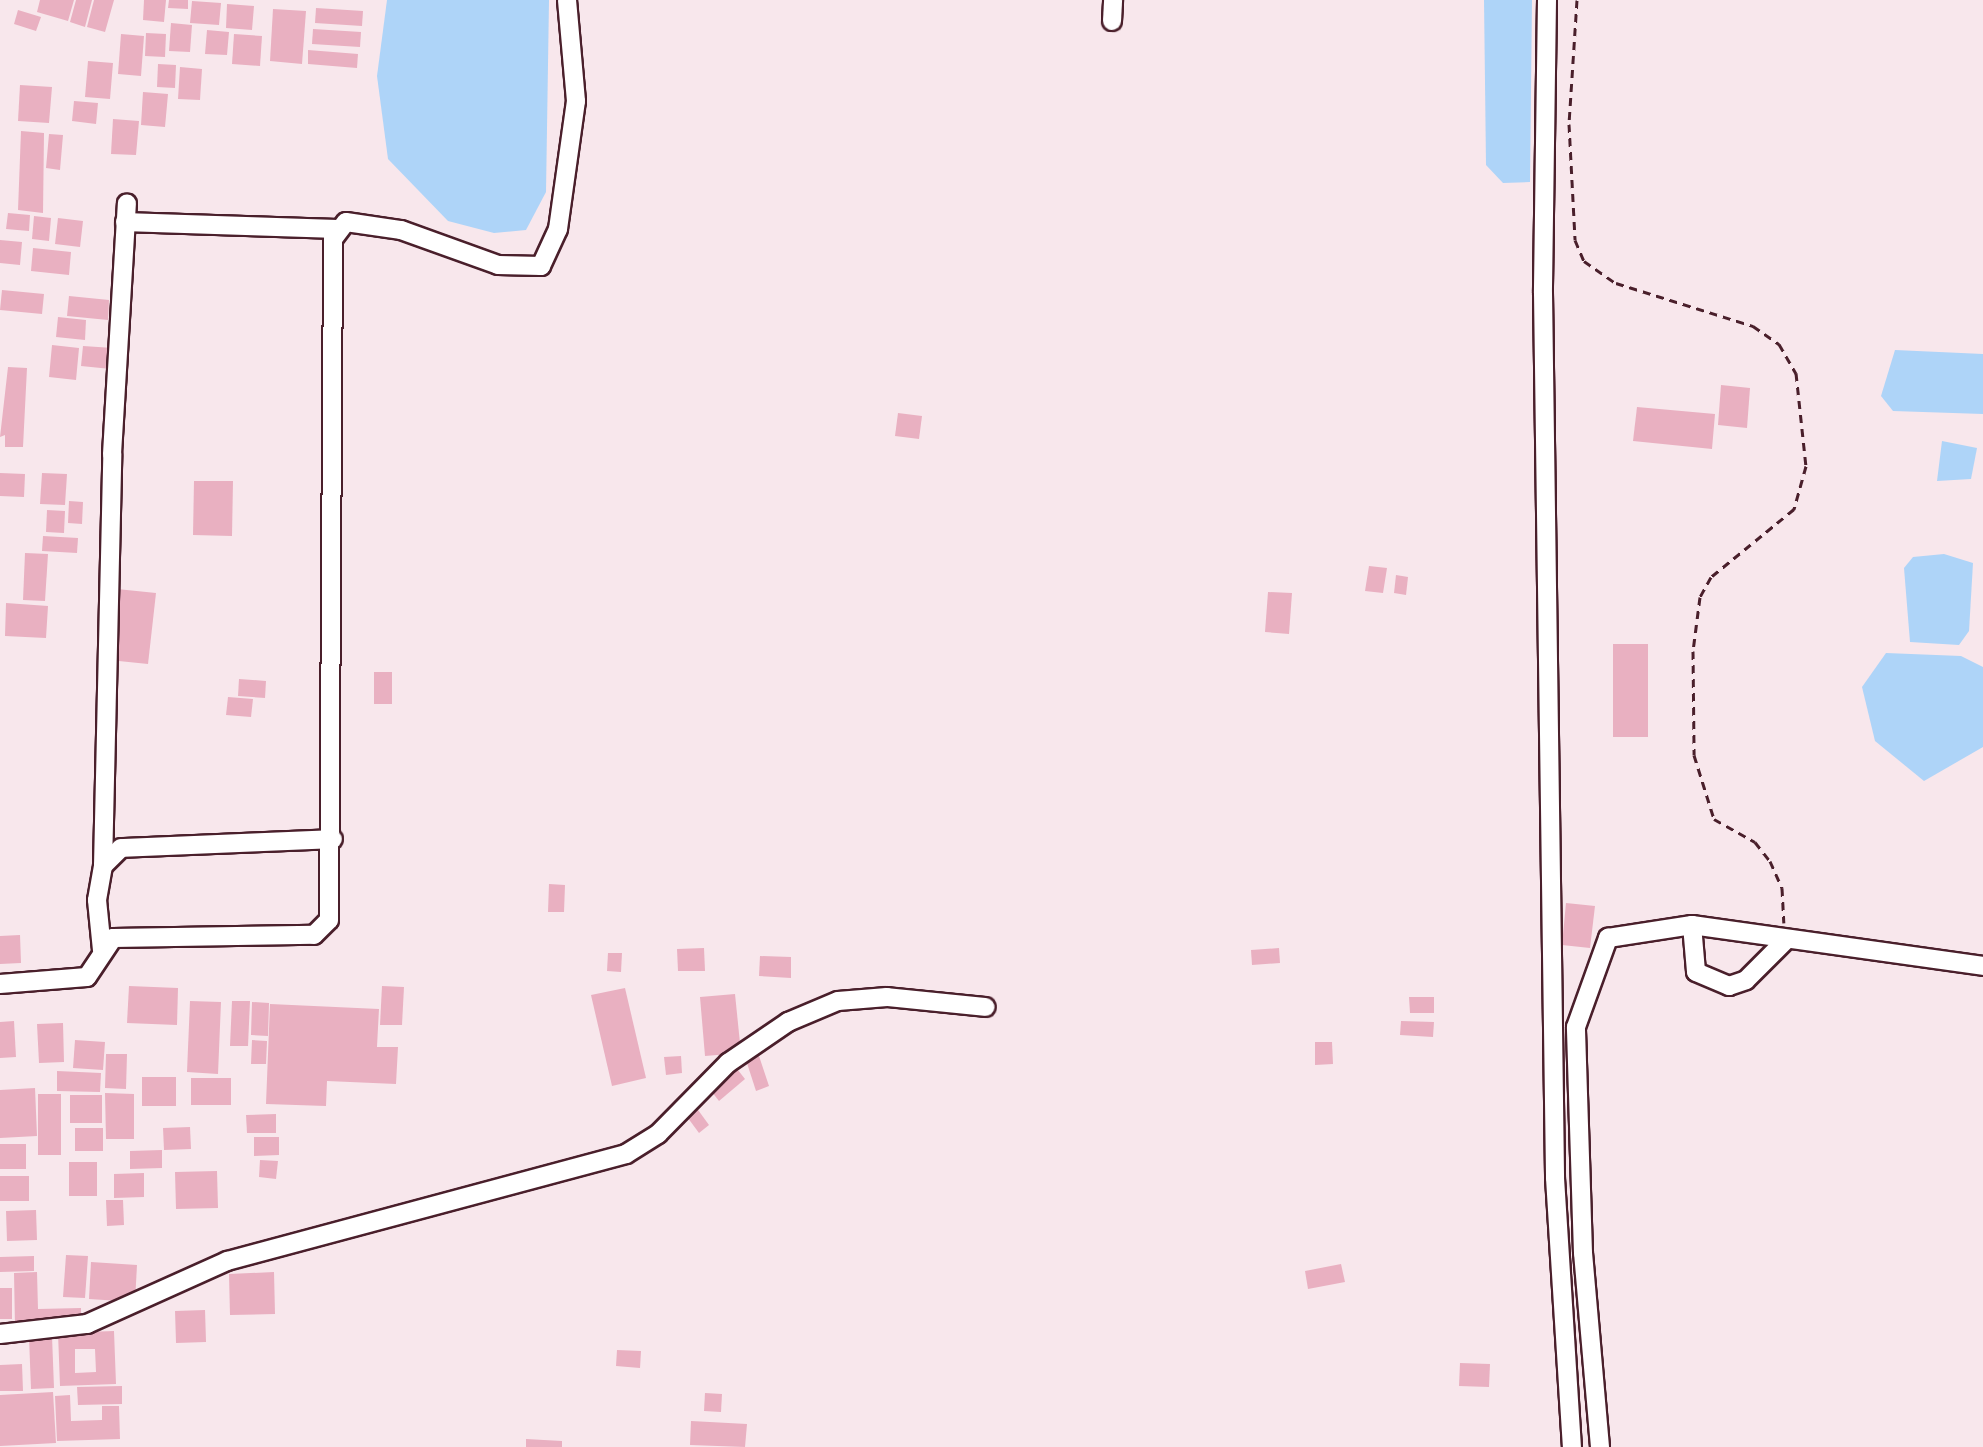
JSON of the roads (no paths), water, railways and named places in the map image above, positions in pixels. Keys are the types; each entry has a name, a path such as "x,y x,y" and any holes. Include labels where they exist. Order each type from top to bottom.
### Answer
{"street":[{"path":"102,950 97,900 103,866 112,454 126,213 336,229 346,222 401,230 498,265 541,266 558,229 576,101 567,0"},
{"path":"1112,21 1113,0"},
{"path":"1547,0 1543,293 1555,1178 1572,1447"},
{"path":"0,984 87,977 102,950 113,938 184,933 314,935 329,920 333,839 326,624 336,229"},
{"path":"103,866 121,848 333,839"},
{"path":"1692,925 1696,972 1729,986 1746,980 1785,941"},
{"path":"1600,1447 1583,1253 1576,1027 1608,938 1692,925 1785,941 1983,966"},
{"path":"0,1334 87,1324 227,1261 626,1154 658,1134 728,1063 788,1022 838,1001 887,997 985,1007"}],"water":[{"path":"387,0 549,0 546,192 526,230 494,233 448,221 388,159 377,76"},
{"path":"1484,0 1532,0 1530,182 1503,183 1486,165"},
{"path":"1895,350 1983,354 1983,414 1893,411 1881,396"},
{"path":"1942,441 1977,448 1971,479 1937,481"},
{"path":"1944,554 1973,563 1969,631 1959,645 1910,642 1904,568 1913,557"},
{"path":"1886,653 1961,656 1983,667 1983,747 1924,781 1875,741 1862,687"}]}
